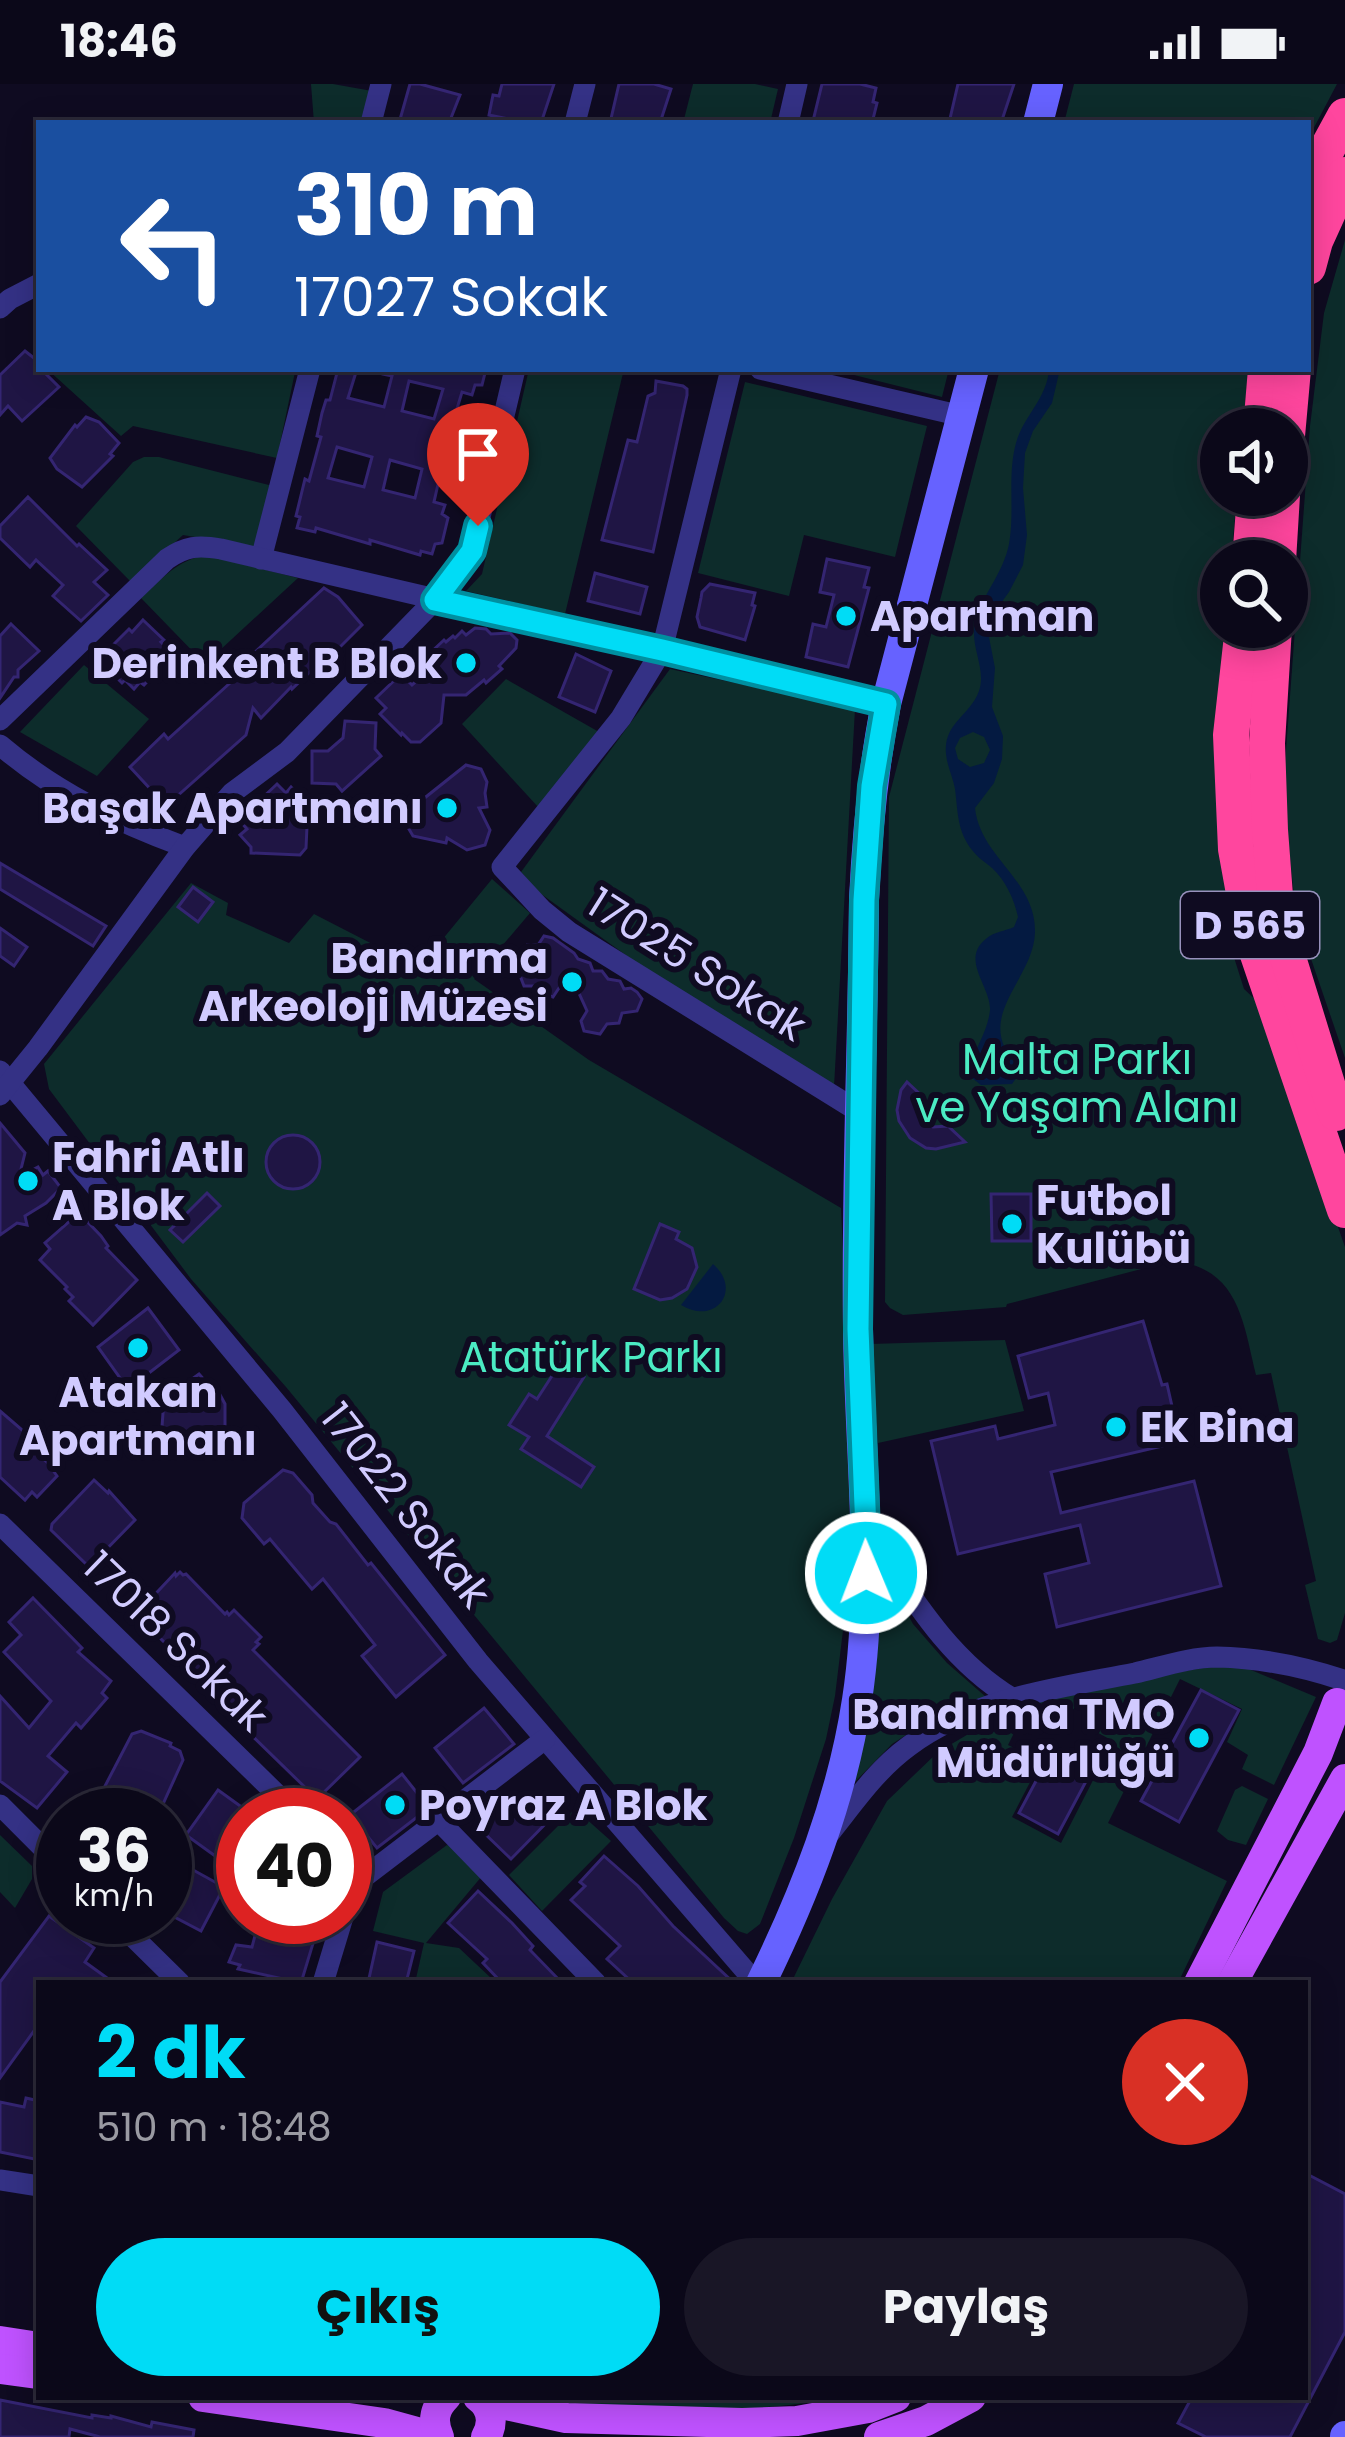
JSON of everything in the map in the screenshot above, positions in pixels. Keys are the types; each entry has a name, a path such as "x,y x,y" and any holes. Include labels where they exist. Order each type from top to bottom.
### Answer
{"highway":[{"path":"1311,186 1345,116"},
{"path":"1311,256 1345,175"},
{"path":"1263,408 1266,372"},
{"path":"1290,408 1293,372"},
{"name":"D 565","path":"1241,648 1231,735 1236,849 1252,937 1345,1210"},
{"name":"D 565","path":"1273,648 1267,743 1276,922 1345,1139"}],"main road":[{"path":"1201,1980 1318,1753 1341,1696"},
{"path":"1234,1980 1345,1779"},
{"path":"0,2341 36,2347"},
{"path":"0,2369 36,2374"},
{"path":"224,2400 384,2423 437,2437"},
{"path":"437,2437 434,2416 443,2400"},
{"path":"482,2400 491,2420 485,2437"},
{"path":"485,2400 566,2419 742,2423 797,2421 888,2400"},
{"path":"879,2437 926,2421 965,2400"}],"street":[{"path":"372,120 381,84"},
{"path":"576,120 585,84"},
{"path":"789,120 797,84"},
{"path":"1039,120 1048,84"},
{"path":"4,298 36,285"},
{"path":"260,560 309,372"},
{"path":"3,1083 232,793 287,752 435,600 472,551 513,372"},
{"path":"662,650 729,372"},
{"path":"773,372 962,416"},
{"path":"761,1980 794,1916 821,1844 844,1769 858,1697 866,1531 858,1329 867,839 886,704 973,372"},
{"path":"0,720 176,553 205,546 886,704"},
{"name":"17025 Sokak","path":"662,650 621,718 502,867 569,932 861,1114"},
{"path":"0,746 74,799 185,847"},
{"name":"17022 Sokak","path":"3,1083 282,1410 478,1661 756,1980"},
{"name":"17018 Sokak","path":"0,1524 270,1788"},
{"path":"866,1531 946,1643 985,1682 1012,1698"},
{"path":"821,1844 878,1771 911,1744 945,1724 1012,1698 1211,1657 1318,1671 1341,1696"},
{"path":"372,1871 545,1739"},
{"path":"0,1805 36,1841"},
{"path":"437,1820 593,1980"},
{"path":"140,1944 177,1980"},
{"path":"324,1980 335,1944"},
{"path":"0,2180 36,2186"},
{"path":"316,2413 353,2437"}],"green space":[{"path":"311,84 372,91 364,120 314,120"},
{"path":"693,84 755,84 778,89 771,120 684,120"},
{"path":"1074,84 1337,84 1311,133 1311,120 1065,120"},
{"path":"1345,240 1345,1058 1296,915 1283,791 1294,648 1308,648 1308,540 1302,540 1303,516 1308,516 1310,426 1324,313"},
{"path":"50,372 295,372 277,458 133,426 121,436"},
{"path":"528,372 623,372 565,614 466,591 482,574"},
{"path":"842,372 948,372 942,397"},
{"name":"Malta Parkı ve Yaşam Alanı","path":"999,372 1248,372 1245,408 1200,408 1200,516 1235,516 1233,540 1200,540 1200,648 1225,648 1231,912 1226,932 1244,989 1260,1004 1345,1247 1345,1613 1337,1640 1318,1639 1305,1585 1316,1581 1271,1373 1256,1375 1234,1300 1212,1274 1172,1261 1006,1307 903,1315 885,1302 889,797"},
{"path":"745,382 927,426 895,557 804,535 789,596 698,573"},
{"path":"144,457 273,486 254,547 183,535 131,582 76,526 133,462"},
{"path":"205,555 298,578 205,664 141,598 178,566"},
{"path":"84,665 149,719 97,776 20,732"},
{"path":"670,669 855,709 834,1087 634,961 537,891 521,872"},
{"path":"506,679 599,732 539,808 462,724"},
{"name":"Atatürk Parkı","path":"492,879 530,913 474,979 589,1060 841,1208 854,1497 835,1696 794,1838 760,1924 747,1934 724,1918 286,1387 191,1279 49,1089 44,1064 191,883 228,903 226,915 289,943 314,914 419,968"},
{"path":"1005,1340 1024,1411 878,1443 870,1344"},
{"path":"879,1560 913,1624 986,1697 934,1717 892,1744 844,1793"},
{"path":"1232,1662 1316,1697 1274,1785 1242,1769 1248,1755 1227,1742 1242,1709 1180,1679 1108,1823 1227,1881 1179,1980 792,1980 887,1801 938,1752 1009,1710 1021,1719 1008,1745 1041,1761 1012,1817 1061,1843 1113,1741 1089,1728 1100,1709 1081,1698 1068,1717 1034,1700"},
{"path":"1242,1786 1268,1799 1246,1845 1217,1831 1235,1790"},
{"path":"575,1809 611,1841 542,1911 509,1875"},
{"path":"0,1835 32,1866 32,1879 15,1908 0,1892"},
{"path":"447,1845 458,1848 482,1876 426,1943 459,1948 492,1979 416,1980 424,1943 373,1931 383,1892"},
{"path":"545,2400 827,2400 689,2411"}],"water":[{"path":"1048,372 1059,372 1052,403 1025,453 1023,565 988,632 995,668 992,707 1003,736 1002,759 994,783 975,808 987,841 1027,898 1035,932 1032,950 1002,1017 1007,1051 1022,1070 1012,1084 981,1085 972,1078 969,1066 990,1010 976,955 987,938 1014,927 1018,917 1001,879 963,836 946,743 979,691 974,629 1009,544 1016,443","holes":["973,732 984,737 990,750 984,763 970,767 958,759 955,748 960,738"]},
{"path":"713,1264 725,1284 721,1302 705,1311 681,1305"}],"building":[{"path":"410,84 460,95 450,120 400,120"},
{"path":"502,84 554,84 542,120 489,115 493,95 499,96"},
{"path":"619,84 671,89 661,120 611,120"},
{"path":"822,84 876,88 873,120 813,120"},
{"path":"958,84 1014,84 1002,120 950,120"},
{"path":"25,351 36,360 36,372 44,372 59,387 22,421 8,406 0,415 0,375"},
{"path":"337,372 356,372 348,398 384,407 392,376 383,372 485,372 482,385 475,385 472,395 462,392 453,422 465,425 462,434 468,439 462,464 455,465 452,474 441,471 434,502 445,505 442,514 448,518 442,543 435,544 432,554 297,528 300,517 296,516 321,437 317,436 326,400 330,400","holes":["409,381 443,389 434,419 402,411","337,447 372,457 364,487 328,478","390,460 422,469 415,498 383,490"]},
{"path":"656,381 683,386 687,395 653,552 602,540 628,440 637,442"},
{"path":"86,417 99,422 119,443 113,456 82,487 50,458"},
{"path":"28,497 107,570 94,582 108,595 81,621 53,596 63,585 36,560 30,567 0,538 0,526"},
{"name":"Apartman","path":"827,559 869,568 864,587 869,588 848,667 806,657 813,624 826,627 834,595 820,592"},
{"path":"595,573 647,587 640,614 588,601"},
{"name":"Apartman","path":"710,584 755,593 745,640 700,627 702,592"},
{"path":"324,588 362,625 261,718 253,708 246,735 166,806 130,767 230,683 226,679"},
{"path":"143,620 170,651 163,658 167,661 134,689 102,663 114,652 110,648"},
{"path":"11,624 39,651 18,670 18,677 0,698 0,636"},
{"path":"475,628 491,634 510,633 517,640 516,648 486,683 484,680 466,695 444,695 441,723 420,742 411,742 380,714 386,708 376,698 401,674 412,685 431,669 427,656 444,640"},
{"path":"576,654 611,671 595,712 559,697"},
{"path":"345,721 376,723 375,749 381,756 342,791 336,784 312,783 312,751 328,751 343,738"},
{"name":"Başak Apartmanı","path":"466,765 481,769 487,782 487,807 479,808 490,830 485,845 467,850 447,838 446,843 413,836 406,824 412,808"},
{"path":"277,784 286,793 291,787 308,805 306,848 300,855 251,853 240,835 247,829 239,820"},
{"path":"0,863 106,926 93,946 0,889"},
{"path":"193,887 213,902 198,922 178,907"},
{"path":"0,928 27,947 14,966 0,956"},
{"name":"Bandırma Arkeoloji Müzesi","path":"544,936 590,963 593,971 602,971 608,979 620,981 624,989 637,992 642,999 637,1011 622,1013 619,1023 607,1024 600,1034 584,1031 581,1021 587,1011 577,989 559,988 553,997 524,986 520,958 527,945 538,945"},
{"path":"907,1082 922,1096 924,1121 933,1127 948,1126 965,1142 936,1149 910,1138 897,1110"},
{"name":"Fahri Atlı A Blok","path":"0,1123 25,1153 19,1177 38,1167 43,1175 48,1171 61,1188 25,1216 27,1225 17,1223 0,1235"},
{"path":"293,1135 312,1143 320,1162 312,1181 293,1189 274,1181 266,1162 274,1143"},
{"path":"207,1193 220,1206 183,1242 170,1230"},
{"name":"Futbol Kulübü","path":"991,1194 1031,1194 1031,1241 992,1241"},
{"path":"79,1213 137,1280 93,1325 69,1301 73,1297 67,1287 40,1260 50,1249 45,1243"},
{"path":"660,1224 679,1232 676,1239 692,1248 697,1267 687,1289 660,1300 634,1289"},
{"name":"Atakan Apartmanı","path":"148,1308 179,1350 128,1389 98,1347"},
{"path":"1143,1321 1162,1385 1167,1384 1180,1442 1051,1472 1061,1513 1194,1481 1221,1586 1057,1627 1045,1574 1089,1563 1080,1525 958,1554 931,1441 995,1426 998,1439 1055,1425 1048,1393 1029,1398 1018,1356"},
{"path":"561,1362 584,1377 547,1436 594,1467 581,1487 521,1449 529,1437 509,1425 529,1394 537,1399"},
{"path":"199,1374 225,1404 225,1426 194,1457 162,1427 164,1399"},
{"path":"0,1411 35,1441 35,1452 57,1476 37,1497 32,1492 25,1500 0,1477"},
{"path":"283,1470 293,1473 312,1495 313,1503 371,1563 445,1655 396,1697 362,1656 375,1645 323,1579 312,1589 270,1539 264,1544 242,1518 244,1503"},
{"path":"94,1480 135,1520 92,1564 86,1564 51,1530"},
{"path":"186,1574 225,1614 234,1610 261,1637 253,1650 360,1757 328,1788 306,1788 141,1619 146,1604 176,1576"},
{"path":"33,1598 82,1648 78,1652 111,1681 102,1693 107,1698 81,1728 76,1723 48,1756 67,1772 54,1788 36,1788 36,1807 0,1781 0,1696 29,1728 51,1701 4,1652 21,1635 9,1622"},
{"name":"Bandırma TMO Müdürlüğü","path":"1201,1690 1239,1710 1179,1822 1141,1801"},
{"path":"484,1708 514,1744 463,1783 435,1748"},
{"path":"141,1731 180,1751 183,1760 170,1788 104,1788 132,1734"},
{"path":"1053,1749 1092,1770 1058,1834 1019,1813"},
{"name":"Poyraz A Blok","path":"402,1774 429,1808 377,1848 372,1842 372,1798"},
{"path":"216,1793 216,1857 192,1839 192,1827"},
{"path":"525,1793 535,1793 556,1813 511,1859 481,1830"},
{"path":"604,1856 731,1980 630,1980 607,1959 620,1946 571,1900 585,1886 580,1882"},
{"path":"192,1869 216,1883 216,1902 201,1931 192,1926"},
{"path":"478,1891 533,1946 530,1950 559,1980 499,1980 483,1963 487,1959 448,1923"},
{"path":"36,1934 36,1944 88,1944 94,1948 85,1962 110,1980 36,1980 36,2028 0,2078 0,1982"},
{"path":"377,1942 414,1951 407,1980 369,1980"},
{"path":"313,1944 302,1980 238,1969 240,1965 229,1962 236,1945"},
{"path":"26,2098 36,2100 36,2159 0,2152 0,2102 24,2107"},
{"path":"1308,2175 1345,2194 1345,2332 1290,2437 1206,2437 1178,2423 1190,2400 1308,2400"},
{"path":"0,2400 92,2418 111,2416 151,2427 152,2422 194,2430 193,2437 100,2437 70,2429 69,2437 0,2437"}],"place":[{"name":"Apartman","path":"846,616"},
{"name":"Derinkent B Blok","path":"466,663"},
{"name":"Başak Apartmanı","path":"447,808"},
{"name":"Bandırma Arkeoloji Müzesi","path":"572,982"},
{"name":"Fahri Atlı A Blok","path":"28,1181"},
{"name":"Futbol Kulübü","path":"1012,1224"},
{"name":"Atakan Apartmanı","path":"138,1348"},
{"name":"Ek Bina","path":"1116,1427"},
{"name":"Bandırma TMO Müdürlüğü","path":"1199,1738"},
{"name":"Poyraz A Blok","path":"395,1805"}],"route":[{"path":"478,526 472,551 435,600 886,704 872,786 864,900 858,1329 866,1573"}]}
